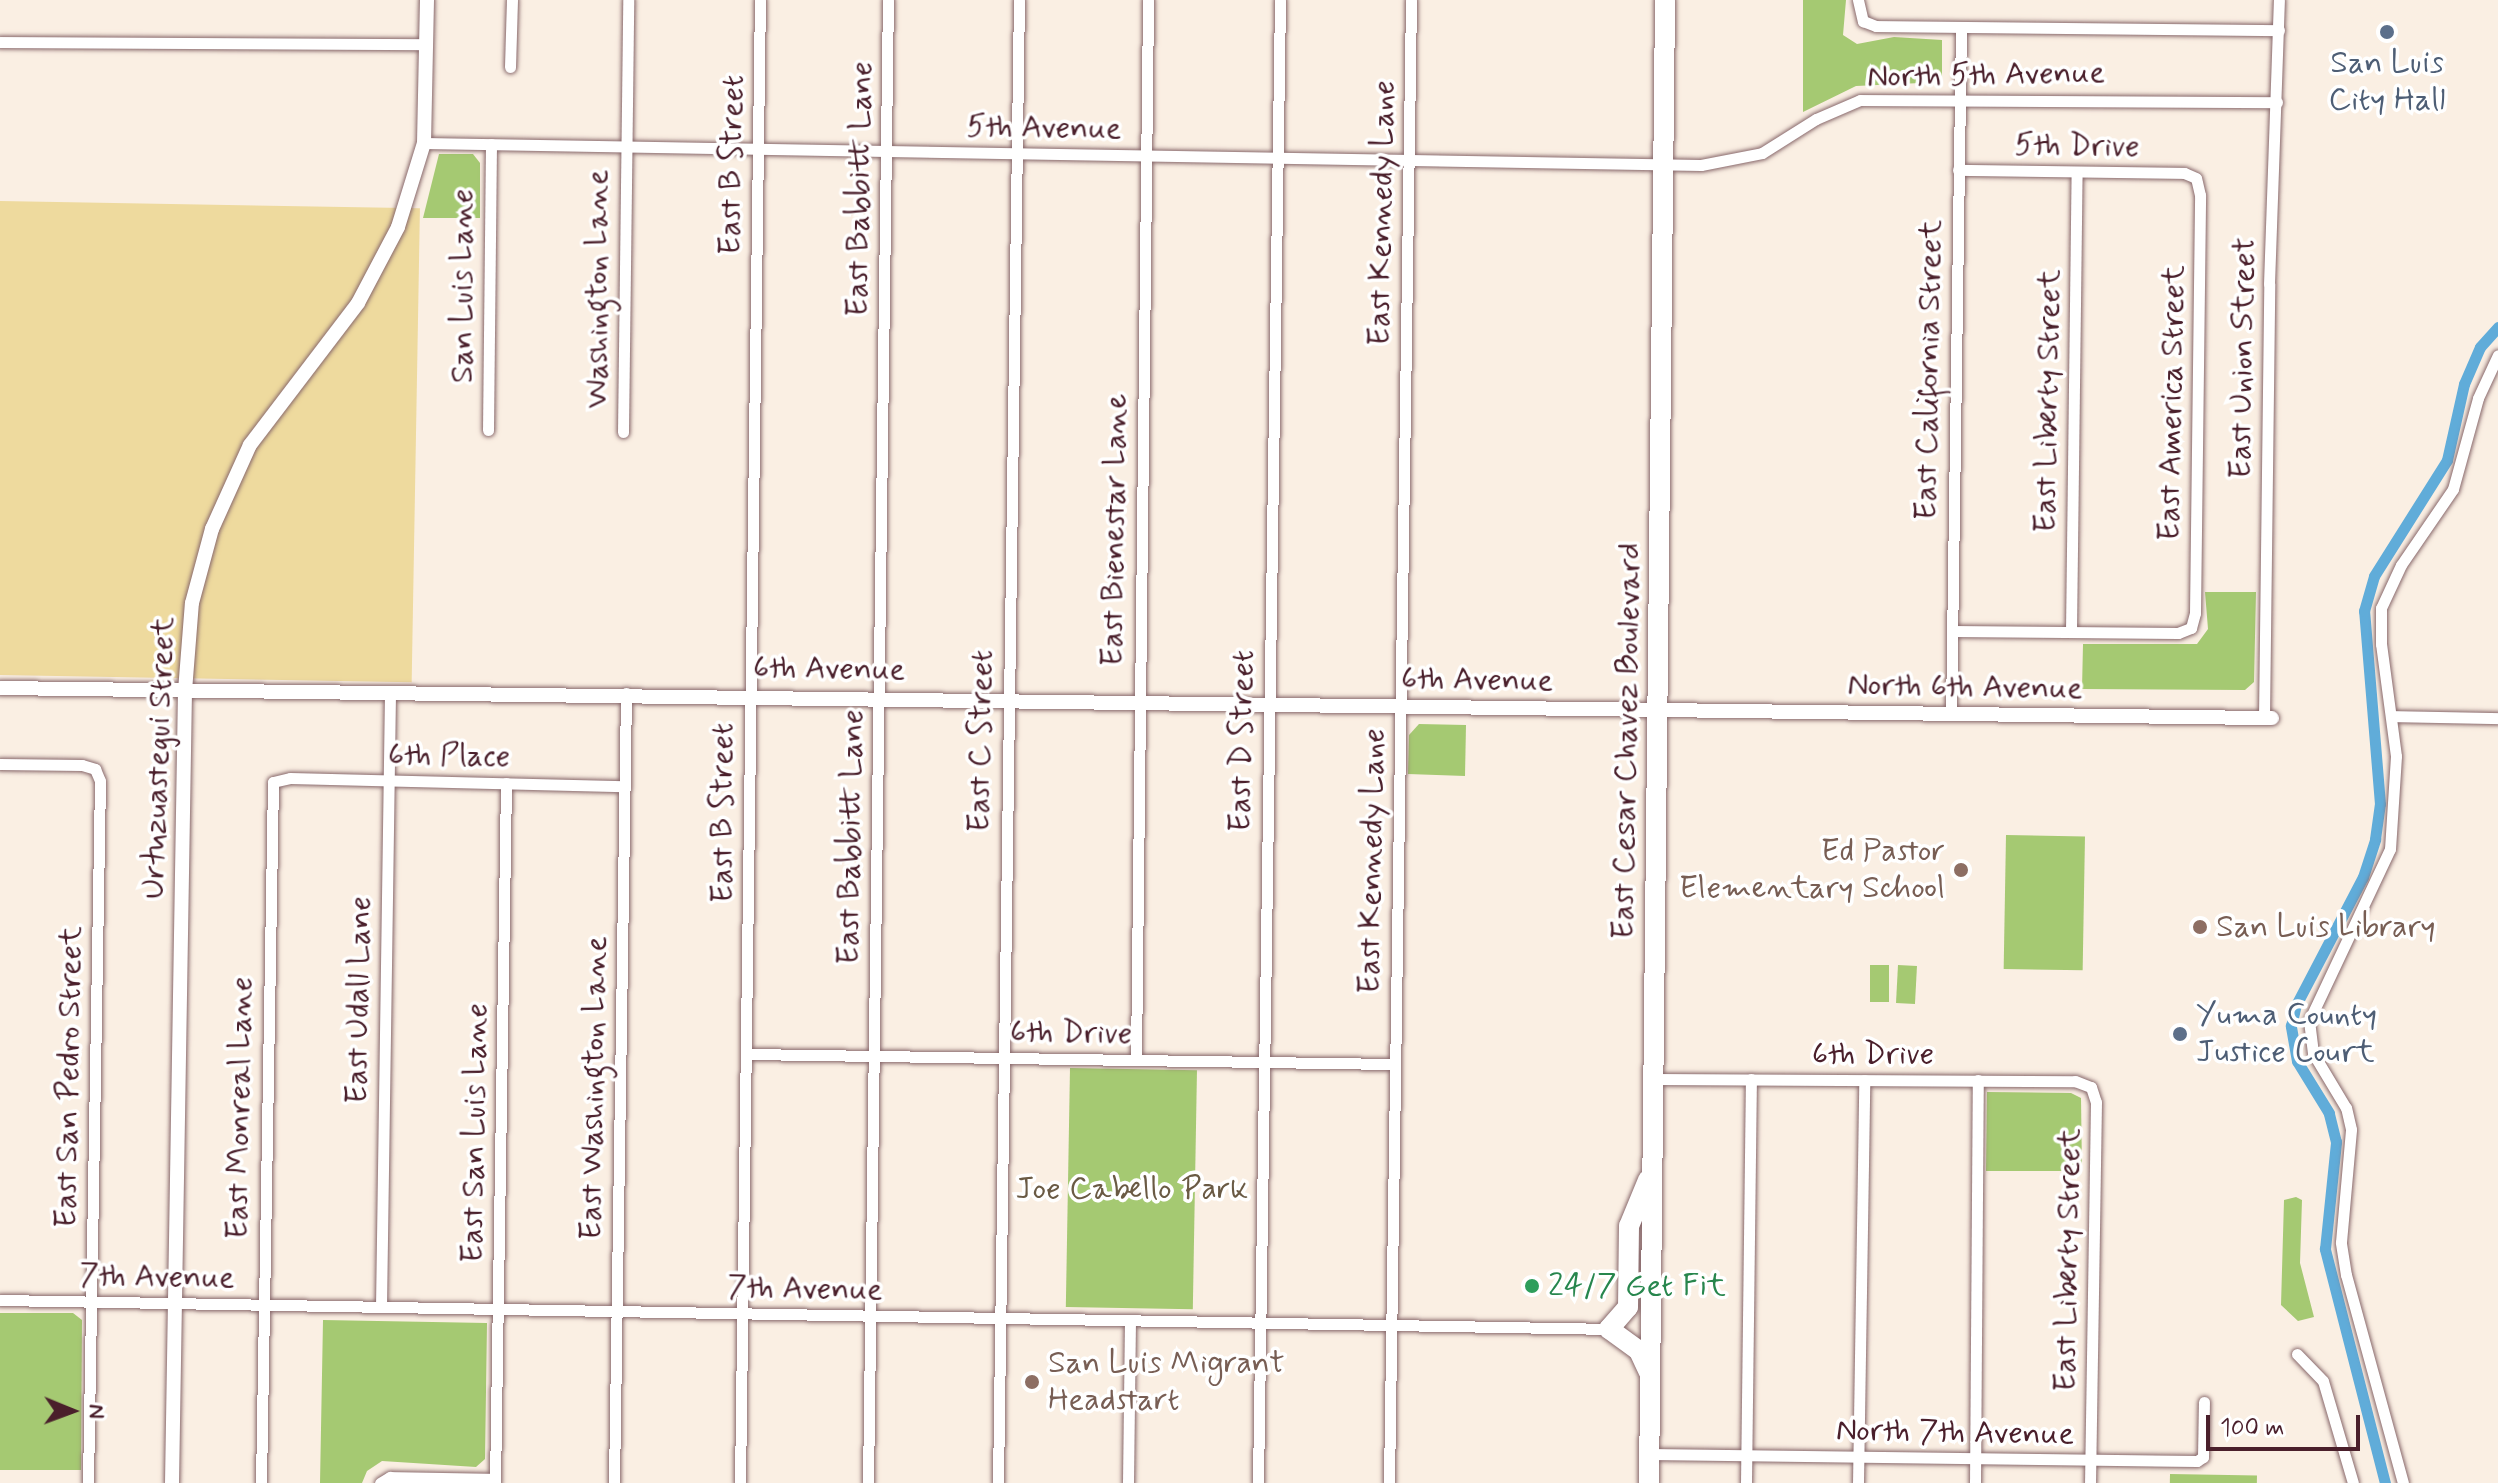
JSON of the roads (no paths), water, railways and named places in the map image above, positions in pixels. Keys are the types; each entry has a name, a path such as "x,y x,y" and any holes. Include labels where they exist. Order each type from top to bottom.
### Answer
{"highway":[{"name":"East Cesar Chavez Boulevard","path":"1649,1483 1665,0"},
{"path":"1651,1376 1639,1351 1609,1329 1628,1307 1629,1226 1653,1169"}],"street":[{"name":"Urtuzuastegui Street","path":"172,1483 185,691 192,603 222,501 264,422 343,324 373,277 407,205 424,143 427,0"},
{"path":"510,67 512,0"},
{"path":"626,147 628,0"},
{"name":"East B Street","path":"740,1483 760,0"},
{"name":"East Babbitt Lane","path":"868,1483 888,0"},
{"name":"East C Street","path":"998,1483 1019,0"},
{"name":"East Bienestar Lane","path":"1136,1060 1148,0"},
{"name":"East D Street","path":"1258,1483 1280,0"},
{"name":"East Kennedy Lane","path":"1389,1483 1411,0"},
{"path":"1858,0 1863,21 1961,27 2279,30"},
{"name":"East Union Street","path":"2268,718 2269,284 2279,0"},
{"name":"East California Street","path":"1951,714 1961,27"},
{"path":"0,42 427,44"},
{"name":"North 5th Avenue","path":"1664,165 1740,160 1860,100 1959,98 2277,102"},
{"name":"5th Avenue","path":"424,143 1664,165"},
{"name":"San Luis Lane","path":"488,430 491,144"},
{"name":"Washington Lane","path":"623,432 626,147"},
{"name":"5th Drive","path":"1958,170 2196,178"},
{"name":"East Liberty Street","path":"2071,632 2077,172"},
{"name":"East America Street","path":"2071,632 2178,633 2191,628 2196,566 2200,195 2196,178"},
{"path":"2403,1483 2346,1275 2341,1242 2351,1129 2346,1108 2309,1037 2311,1009 2390,849 2397,803 2381,608 2401,565 2453,489 2478,398 2498,355"},
{"path":"1952,631 2071,632"},
{"name":"6th Avenue","path":"0,688 390,694 626,693 1657,710"},
{"name":"East Washington Lane","path":"614,1483 626,693"},
{"name":"East Udall Lane","path":"381,1307 390,694"},
{"name":"North 6th Avenue","path":"1657,710 2268,718"},
{"path":"2392,716 2498,718"},
{"name":"East San Pedro Street","path":"0,764 95,769 100,781 88,1483"},
{"name":"6th Place","path":"273,782 389,780 624,786"},
{"name":"East Monreal Lane","path":"261,1483 273,782"},
{"name":"East San Luis Lane","path":"495,1481 506,783"},
{"name":"6th Drive","path":"748,1054 1394,1064"},
{"name":"6th Drive","path":"1654,1079 2075,1081 2091,1087"},
{"path":"1746,1483 1751,1079"},
{"path":"1858,1483 1864,1080"},
{"path":"1975,1483 1978,1080"},
{"name":"East Liberty Street","path":"2090,1483 2096,1102 2091,1087"},
{"name":"7th Avenue","path":"0,1300 1609,1329"},
{"path":"1128,1483 1130,1320"},
{"path":"2297,1354 2323,1381 2353,1483"},
{"name":"North 7th Avenue","path":"1649,1454 2200,1460 2204,1402"},
{"path":"381,1482 495,1481"}],"waterway":[{"path":"2385,1483 2325,1249 2336,1142 2329,1113 2297,1061 2291,1026 2296,1005 2363,877 2375,839 2380,804 2364,611 2374,576 2447,460 2464,384 2480,347 2498,327"}],"place":[{"name":"San Luis City Hall","path":"2387,32"},
{"name":"Ed Pastor Elementary School","path":"1961,870"},
{"name":"San Luis Library","path":"2200,927"},
{"name":"Yuma County Justice Court","path":"2180,1034"},
{"name":"24/7 Get Fit","path":"1532,1286"},
{"name":"San Luis Migrant Headstart","path":"1032,1382"}],"park label":[{"name":"Joe Cabello Park","path":"1132,1189"}]}
